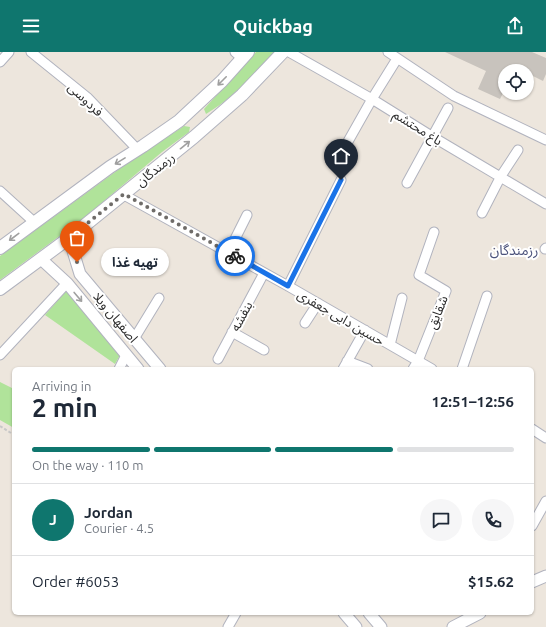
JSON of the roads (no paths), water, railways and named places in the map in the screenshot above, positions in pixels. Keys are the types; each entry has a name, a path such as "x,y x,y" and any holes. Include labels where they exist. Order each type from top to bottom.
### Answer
{"main road":[{"name":"رزمندگان","path":"0,289 69,238 194,137 237,99 283,52"},
{"name":"رزمندگان","path":"0,248 110,167 138,150 179,121 222,81 242,54"}],"street":[{"path":"0,62 10,52"},
{"name":"فردوسی","path":"31,52 88,98 138,150"},
{"name":"باغ محتشم","path":"289,52 372,99 432,137 501,176 546,204"},
{"path":"388,52 454,96 546,140"},
{"path":"346,145 395,62"},
{"path":"407,183 448,108"},
{"path":"482,213 501,176 518,150"},
{"path":"288,286 341,180"},
{"path":"0,191 34,222"},
{"name":"حسین دایی جعفری","path":"124,194 264,272 428,367"},
{"path":"228,253 247,215"},
{"name":"شقایق","path":"418,361 446,291 419,275 434,232"},
{"name":"اصفهان ویلا","path":"69,238 80,274 158,367"},
{"name":"اصفهان ویلا","path":"41,259 67,283 136,367"},
{"name":"بنفشه","path":"218,359 264,272"},
{"path":"0,355 67,283"},
{"path":"463,367 487,296"},
{"path":"134,339 160,298"},
{"path":"390,345 402,298"},
{"path":"305,323 318,303"},
{"path":"356,367 345,365 365,330"},
{"path":"232,332 264,350"},
{"path":"119,367 126,355"},
{"path":"414,367 418,361"},
{"path":"534,430 546,438"},
{"path":"534,522 546,501"},
{"path":"534,581 546,576"},
{"path":"228,627 235,615"},
{"path":"346,615 356,627"},
{"path":"371,615 381,627"},
{"path":"453,627 476,615"}],"place":[{"name":"تهیه غذا","path":"77,262"}],"district":[{"name":"رزمندگان","path":"514,250"}]}
